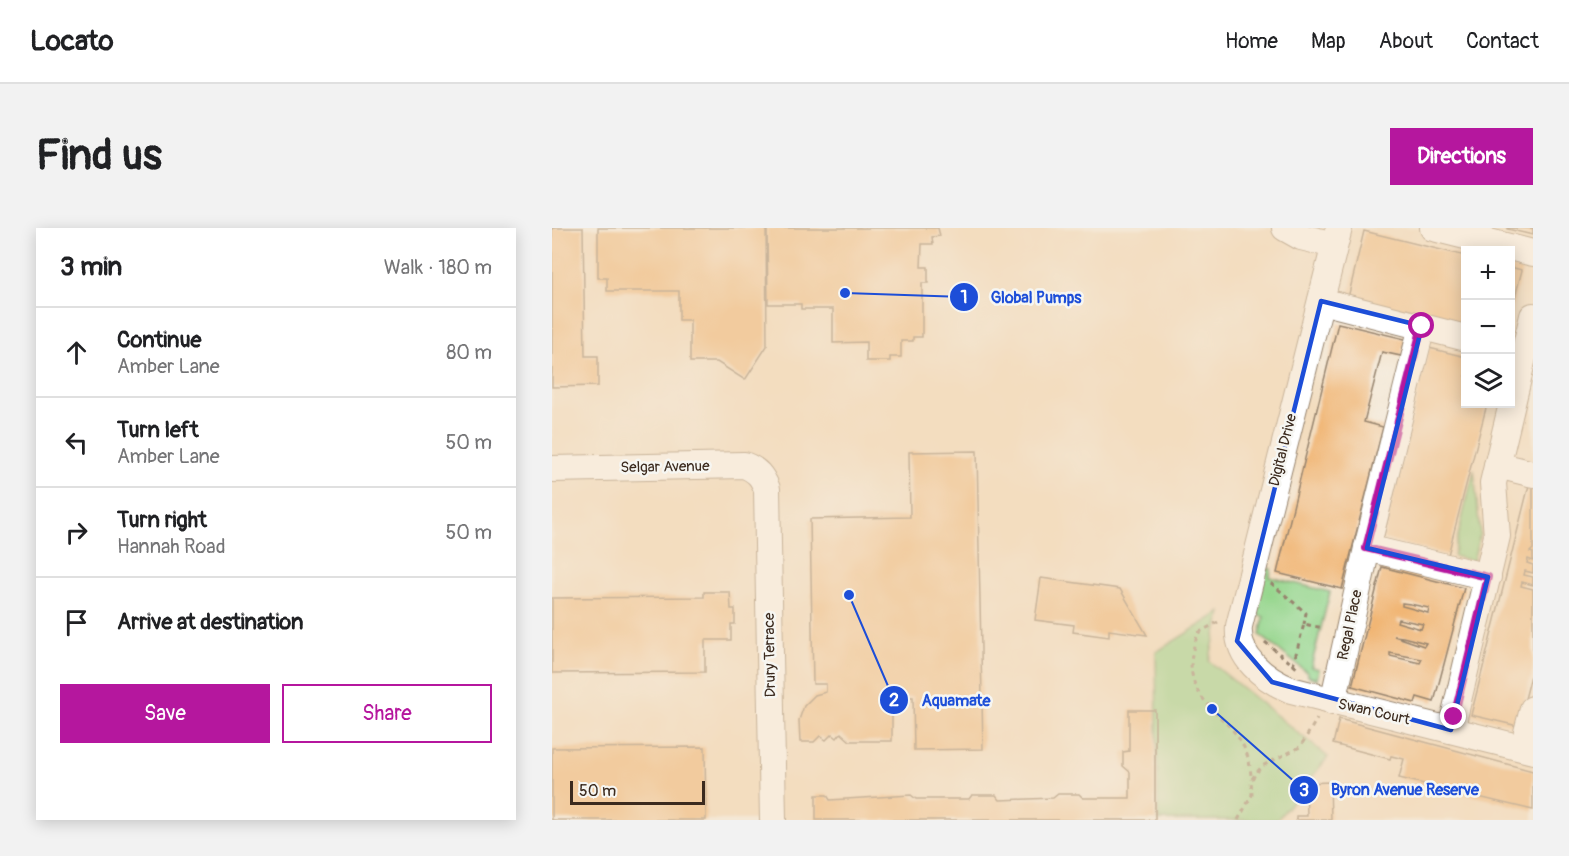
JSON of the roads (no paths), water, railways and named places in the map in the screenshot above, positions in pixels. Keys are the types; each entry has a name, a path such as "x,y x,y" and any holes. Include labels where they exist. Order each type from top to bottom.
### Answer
{"street":[{"path":"1285,228 1301,237 1337,236"},
{"path":"1433,228 1533,253"},
{"name":"Digital Drive","path":"1255,668 1238,641 1239,626 1337,236"},
{"path":"1321,301 1461,337"},
{"path":"1451,730 1497,536 1493,483 1517,351 1533,316"},
{"name":"Regal Place","path":"1326,708 1422,326"},
{"name":"Selgar Avenue","path":"552,469 744,465 755,470 766,489"},
{"path":"1497,465 1533,474"},
{"name":"Drury Terrace","path":"766,489 773,820"},
{"path":"1366,548 1488,577"},
{"name":"Swan Court","path":"1255,668 1272,682 1326,708 1451,730 1528,749"},
{"path":"1528,749 1533,709"}],"place":[{"name":"Global Pumps","path":"845,293"},
{"name":"Aquamate","path":"849,595"},
{"name":"Byron Avenue Reserve","path":"1212,709"}]}
